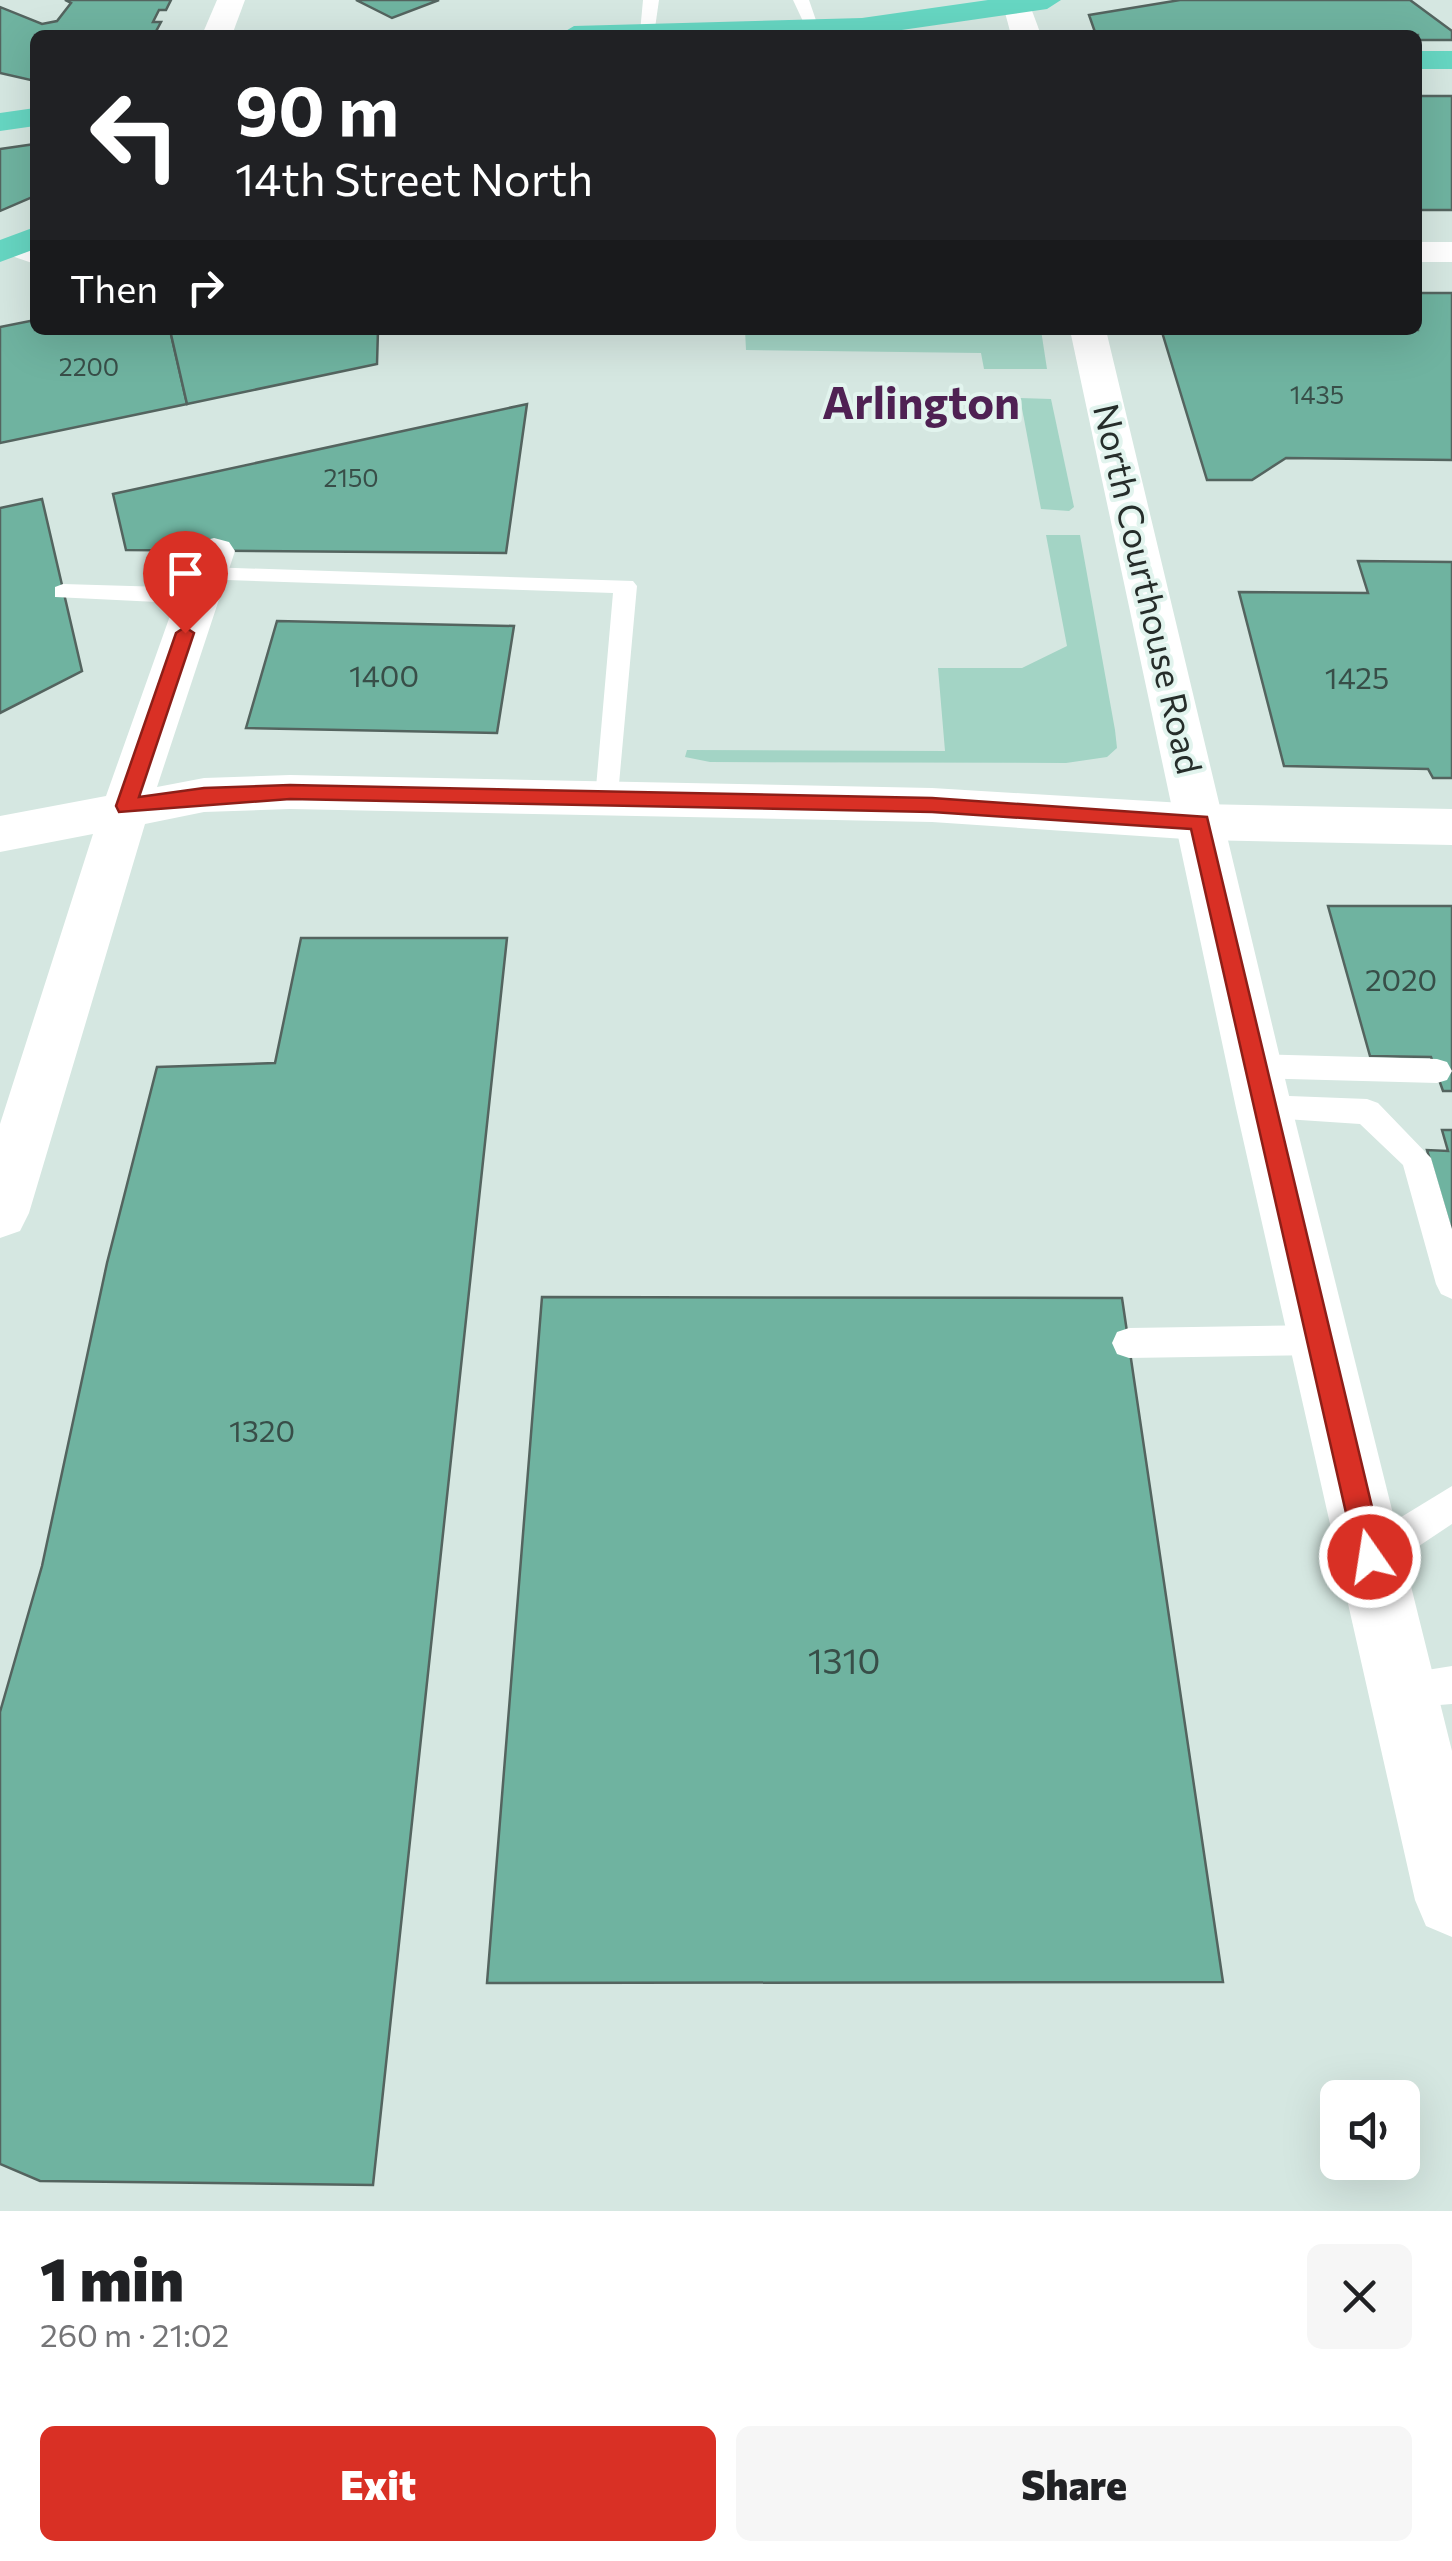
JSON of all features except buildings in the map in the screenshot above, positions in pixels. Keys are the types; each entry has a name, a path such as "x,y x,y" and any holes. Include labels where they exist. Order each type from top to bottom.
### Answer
{"main road":[{"path":"781,30 897,24 1047,0"},
{"path":"1422,60 1452,60"},
{"path":"0,122 30,118"}],"street":[{"path":"218,30 232,0"},
{"path":"1016,5 1024,30"},
{"path":"1422,252 1452,252"},
{"name":"North Courthouse Road","path":"1089,335 1370,1557 1427,1687 1452,1900"},
{"path":"0,1213 126,806 206,574"},
{"path":"0,834 126,806 204,795 290,792 932,805 1200,822 1452,827"}],"lane":[{"path":"648,30 651,0"},
{"path":"800,0 814,29"},
{"path":"62,592 206,574 625,586 608,798"},
{"path":"1260,1087 1436,1072"},
{"path":"1260,1087 1367,1112 1416,1158 1452,1284"},
{"path":"1129,1343 1320,1340"},
{"path":"1370,1557 1452,1503"}],"green space":[{"path":"745,335 1042,335 1047,369 984,369 981,353 746,350"},
{"path":"1020,398 1051,399 1074,507 1069,511 1041,509"},
{"path":"1046,535 1080,535 1115,730 1117,748 1107,757 1066,763 710,762 685,757 687,750 945,751 938,668 1022,668 1067,646"}],"district":[{"name":"Arlington","path":"921,403"}],"route":[{"path":"185,633 126,806 204,795 290,792 932,805 1200,822 1370,1557"}]}
